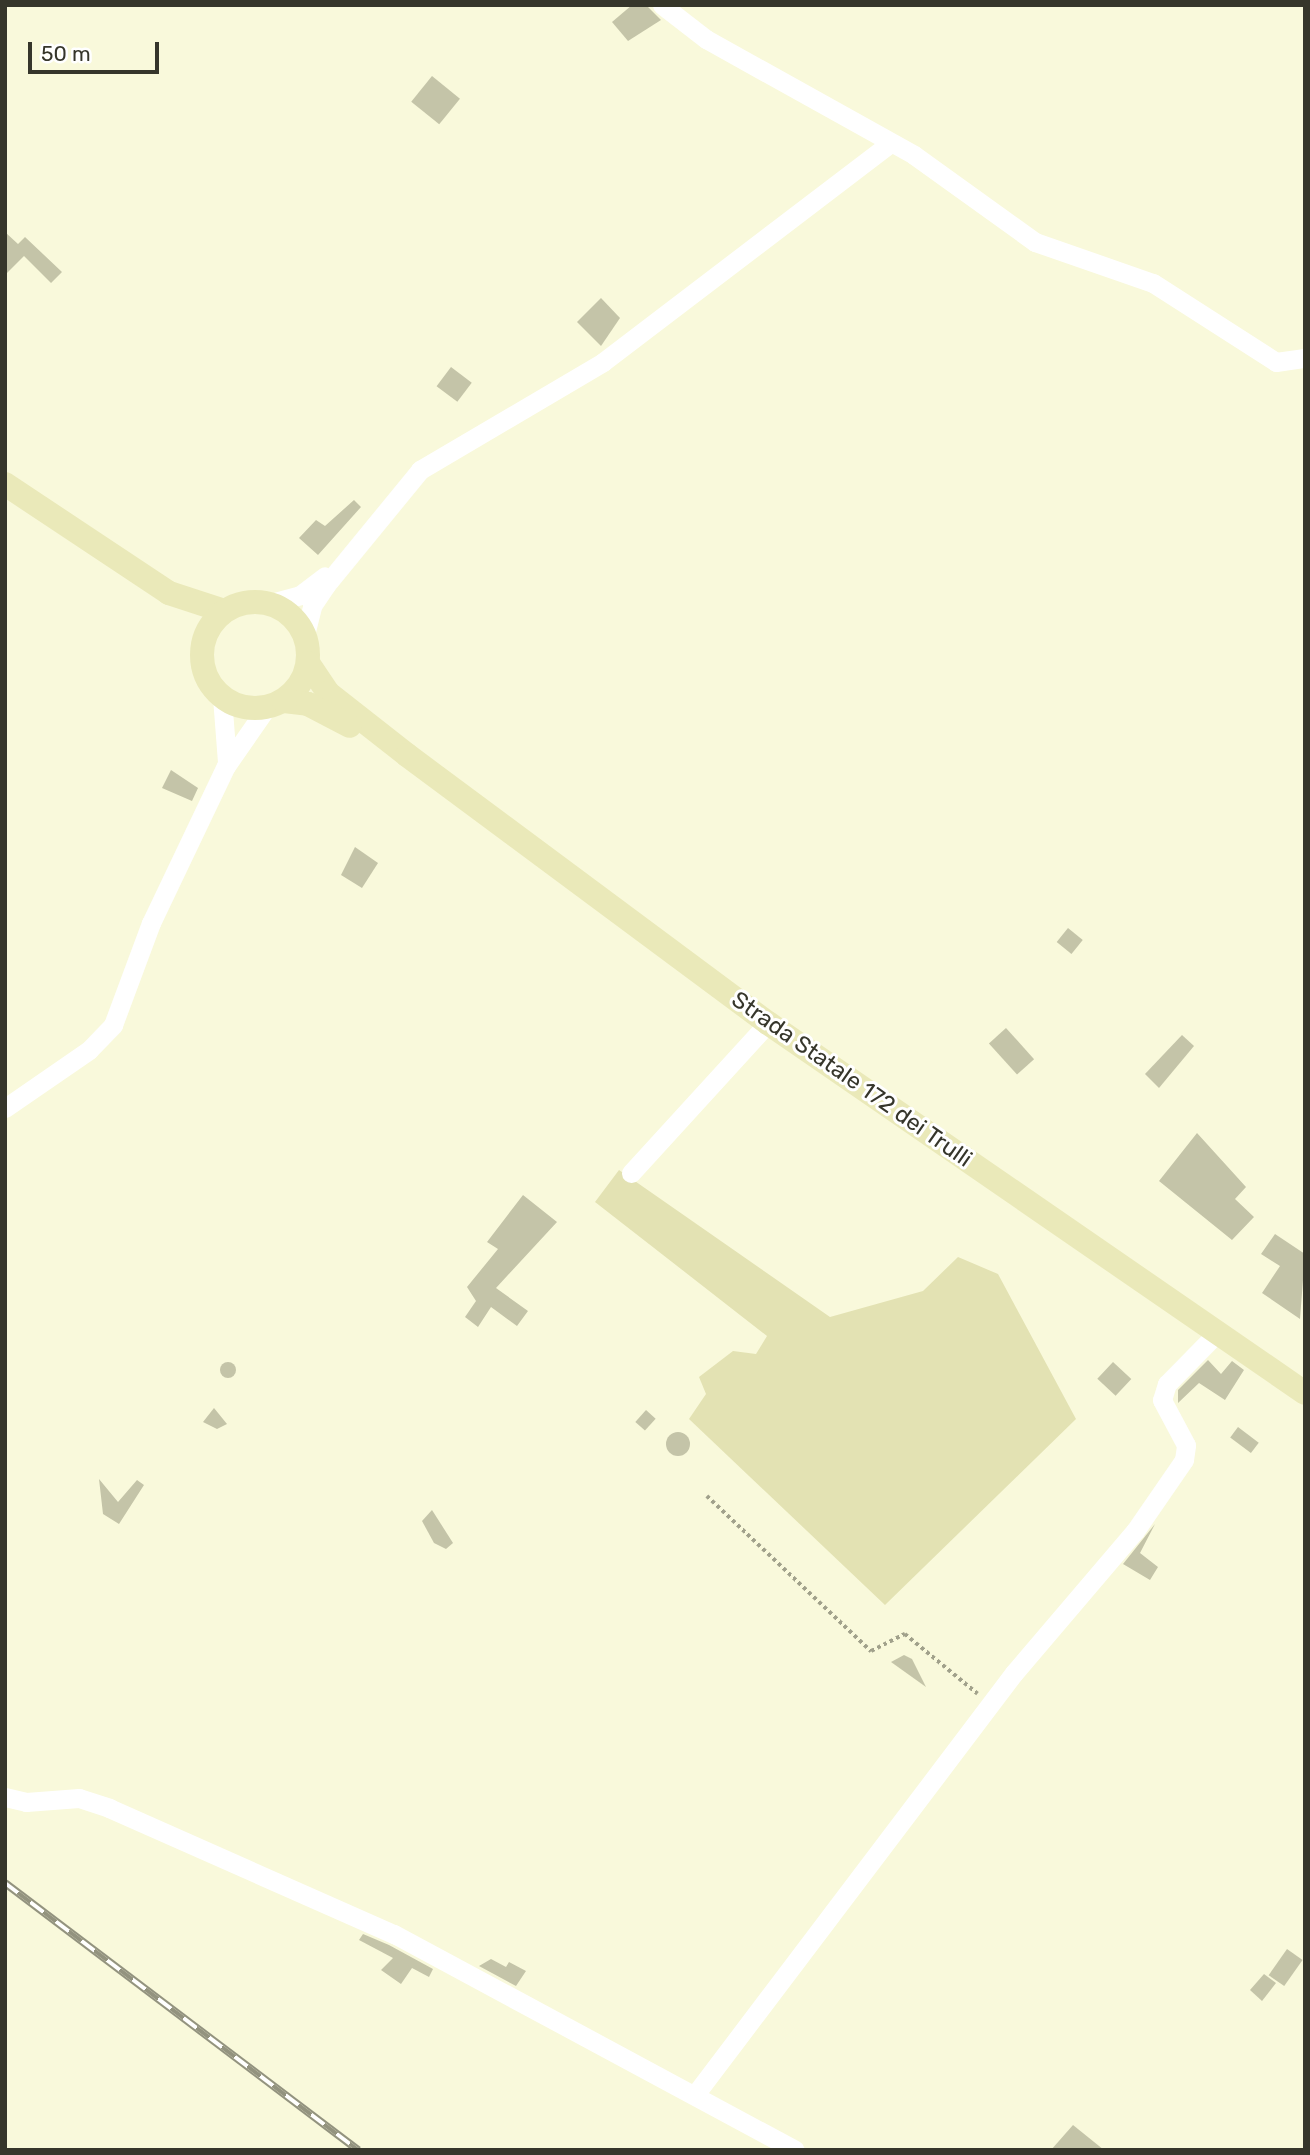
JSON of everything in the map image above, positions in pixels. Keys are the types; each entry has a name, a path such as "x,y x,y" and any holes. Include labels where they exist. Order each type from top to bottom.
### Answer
{"main road":[{"path":"5,484 169,593 223,611"},
{"path":"169,593 204,641"},
{"path":"222,697 203,667 204,641 223,611 248,602 271,603 305,635"},
{"name":"Strada Statale 172 dei Trulli","path":"305,635 308,663 328,693 407,755 768,1023 1305,1393"},
{"path":"276,704 308,663"},
{"name":"Strada Statale 172 dei Trulli","path":"222,697 250,708 276,704 316,707 407,755"}],"street":[{"path":"662,5 706,38 890,143 1035,242 1153,283 1276,362 1305,358"},
{"path":"305,635 312,606 342,562 421,470 603,362 890,143"},
{"path":"271,603 300,595 342,562"},
{"path":"222,697 229,728 226,766"},
{"path":"5,1108 89,1050 113,1025 151,923 226,766 276,704"},
{"path":"631,1173 768,1023"},
{"path":"697,2092 990,1704 1135,1531 1184,1460 1186,1445 1162,1399 1167,1384 1217,1332"},
{"path":"5,1797 26,1802 79,1798 109,1808 394,1934 697,2092 795,2150"}],"path":[{"path":"707,1496 872,1651 905,1634 990,1704"}],"green space":[{"path":"619,1170 830,1317 923,1291 958,1257 998,1274 1076,1419 885,1605 689,1419 706,1394 699,1377 733,1351 756,1354 767,1336 595,1202"}],"building":[{"path":"632,5 646,5 661,20 628,41 612,22"},
{"path":"432,76 460,99 439,124 411,102"},
{"path":"5,232 18,244 25,237 62,272 51,283 24,256 5,275"},
{"path":"601,298 620,318 601,346 577,322"},
{"path":"451,367 472,383 457,402 437,386"},
{"path":"354,500 361,507 318,555 299,538 316,520 325,526"},
{"path":"171,770 198,788 192,801 162,788"},
{"path":"355,847 378,863 362,888 341,875"},
{"path":"1068,928 1083,940 1071,954 1057,942"},
{"path":"1006,1028 1034,1059 1017,1075 989,1043"},
{"path":"1182,1035 1194,1046 1159,1088 1145,1074"},
{"path":"1197,1133 1246,1187 1235,1199 1254,1217 1232,1240 1159,1181"},
{"path":"523,1195 557,1222 496,1288 528,1311 517,1326 491,1307 478,1327 465,1317 476,1301 467,1287 498,1249 487,1242"},
{"path":"1275,1234 1305,1254 1300,1319 1262,1293 1280,1266 1261,1254"},
{"path":"1208,1360 1221,1374 1232,1361 1244,1370 1225,1400 1199,1383 1178,1403 1178,1390"},
{"path":"228,1362 234,1364 234,1376 228,1378 222,1376 220,1370 222,1364"},
{"path":"1113,1362 1131,1379 1116,1396 1097,1379"},
{"path":"214,1408 227,1424 217,1429 203,1422"},
{"path":"646,1410 656,1419 645,1431 635,1422"},
{"path":"1238,1427 1259,1443 1251,1453 1230,1437"},
{"path":"678,1432 686,1436 690,1444 686,1452 678,1456 670,1452 666,1444 670,1436"},
{"path":"99,1479 118,1502 137,1480 144,1485 119,1524 103,1514"},
{"path":"432,1510 453,1543 446,1549 434,1543 422,1521"},
{"path":"1155,1524 1140,1553 1158,1567 1150,1580 1123,1564"},
{"path":"904,1655 912,1659 926,1687 891,1662"},
{"path":"363,1934 433,1969 429,1977 412,1968 401,1984 381,1970 393,1958 359,1940"},
{"path":"1287,1949 1303,1960 1284,1986 1269,1975"},
{"path":"491,1959 506,1967 509,1962 526,1971 516,1986 479,1966"},
{"path":"1264,1974 1276,1983 1262,2001 1250,1990"},
{"path":"1073,2125 1104,2150 1051,2150"}],"railway":[{"path":"5,1883 358,2150"}]}
